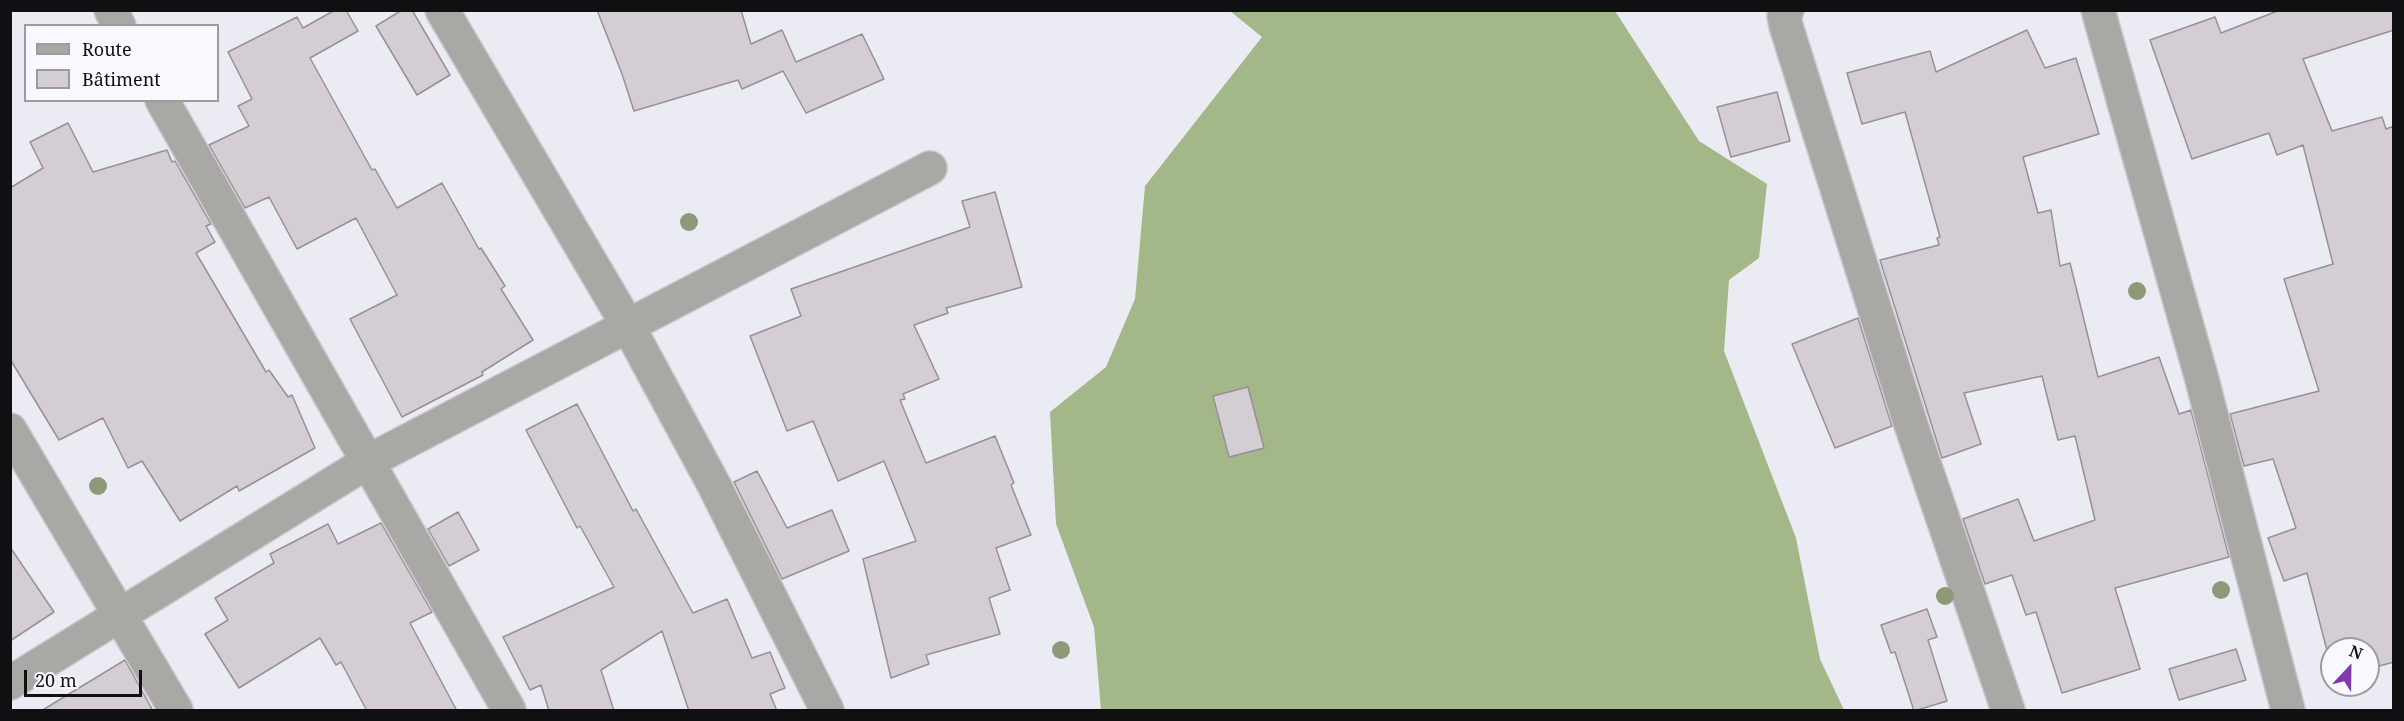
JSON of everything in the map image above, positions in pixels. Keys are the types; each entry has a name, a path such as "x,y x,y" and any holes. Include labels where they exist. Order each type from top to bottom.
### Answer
{"street":[{"path":"111,10 118,24"},
{"path":"442,10 627,324 714,485 828,711"},
{"path":"1787,10 1784,16 1786,27 1896,379 2008,711"},
{"path":"2098,10 2201,376 2288,711"},
{"path":"163,102 509,711"},
{"path":"10,683 369,461 627,324 930,168"},
{"path":"10,430 176,711"}],"green space":[{"path":"1230,11 1615,11 1699,141 1767,184 1759,258 1729,280 1724,351 1796,538 1820,659 1844,710 1101,710 1094,627 1056,524 1050,412 1106,367 1135,299 1145,186 1262,37"}],"building":[{"path":"335,10 346,10 358,31 310,58 372,170 375,169 397,208 442,183 479,249 481,248 505,286 501,289 533,340 482,372 483,375 402,417 350,319 397,295 356,218 297,249 269,197 245,208 209,145 249,126 238,106 252,99 228,52 297,17 303,28"},
{"path":"402,10 412,10 450,75 417,95 376,26"},
{"path":"597,10 741,10 751,44 782,30 796,62 862,34 884,79 806,113 783,71 742,89 738,80 634,111"},
{"path":"2280,10 2394,10 2394,30 2303,59 2332,131 2382,117 2386,129 2394,126 2394,662 2380,666 2380,637 2323,637 2307,573 2284,581 2268,538 2296,528 2273,459 2244,466 2230,414 2319,391 2284,279 2333,264 2303,145 2277,155 2269,133 2192,159 2150,40 2215,17 2221,33"},
{"path":"2027,30 2045,68 2076,58 2099,134 2023,157 2038,213 2051,210 2060,266 2070,263 2098,377 2159,357 2179,414 2191,410 2229,557 2115,588 2140,669 2062,693 2036,612 2026,615 2012,575 1985,584 1963,519 2018,499 2034,541 2095,520 2075,436 2058,440 2042,376 1964,393 1981,444 1942,458 1880,260 1939,245 1937,238 1940,237 1905,112 1862,124 1847,73 1930,51 1936,72"},
{"path":"1777,92 1790,141 1731,157 1717,107"},
{"path":"68,123 93,172 167,150 172,162 175,161 211,224 206,226 215,242 196,253 266,372 269,370 288,397 292,395 315,448 239,491 237,486 180,521 142,461 128,468 103,418 59,440 10,359 10,188 43,168 30,142"},
{"path":"995,192 1022,287 946,308 948,313 914,325 939,379 903,394 905,399 900,400 926,463 995,436 1031,535 996,548 1010,590 989,598 1000,634 926,655 929,664 891,678 863,559 916,541 884,461 838,481 813,421 787,431 750,336 801,316 791,289 970,227 962,201"},
{"path":"1858,318 1892,426 1835,448 1792,344"},
{"path":"1248,387 1264,448 1229,457 1213,396"},
{"path":"577,404 633,511 636,509 693,613 727,599 752,658 770,652 785,688 770,694 777,711 689,711 662,631 601,670 614,711 549,711 541,685 530,690 503,637 614,587 580,526 577,528 526,430"},
{"path":"757,471 787,528 832,510 849,551 782,579 734,482"},
{"path":"458,512 479,550 449,566 428,529"},
{"path":"381,523 432,612 410,623 457,711 367,711 341,662 336,665 320,638 239,688 205,634 228,620 215,598 274,563 270,554 328,524 338,544"},
{"path":"10,547 54,612 10,641"},
{"path":"1927,609 1937,637 1928,640 1947,701 1914,711 1895,652 1891,653 1881,625"},
{"path":"2236,649 2246,680 2179,700 2169,669"},
{"path":"125,660 153,711 41,711"}]}
